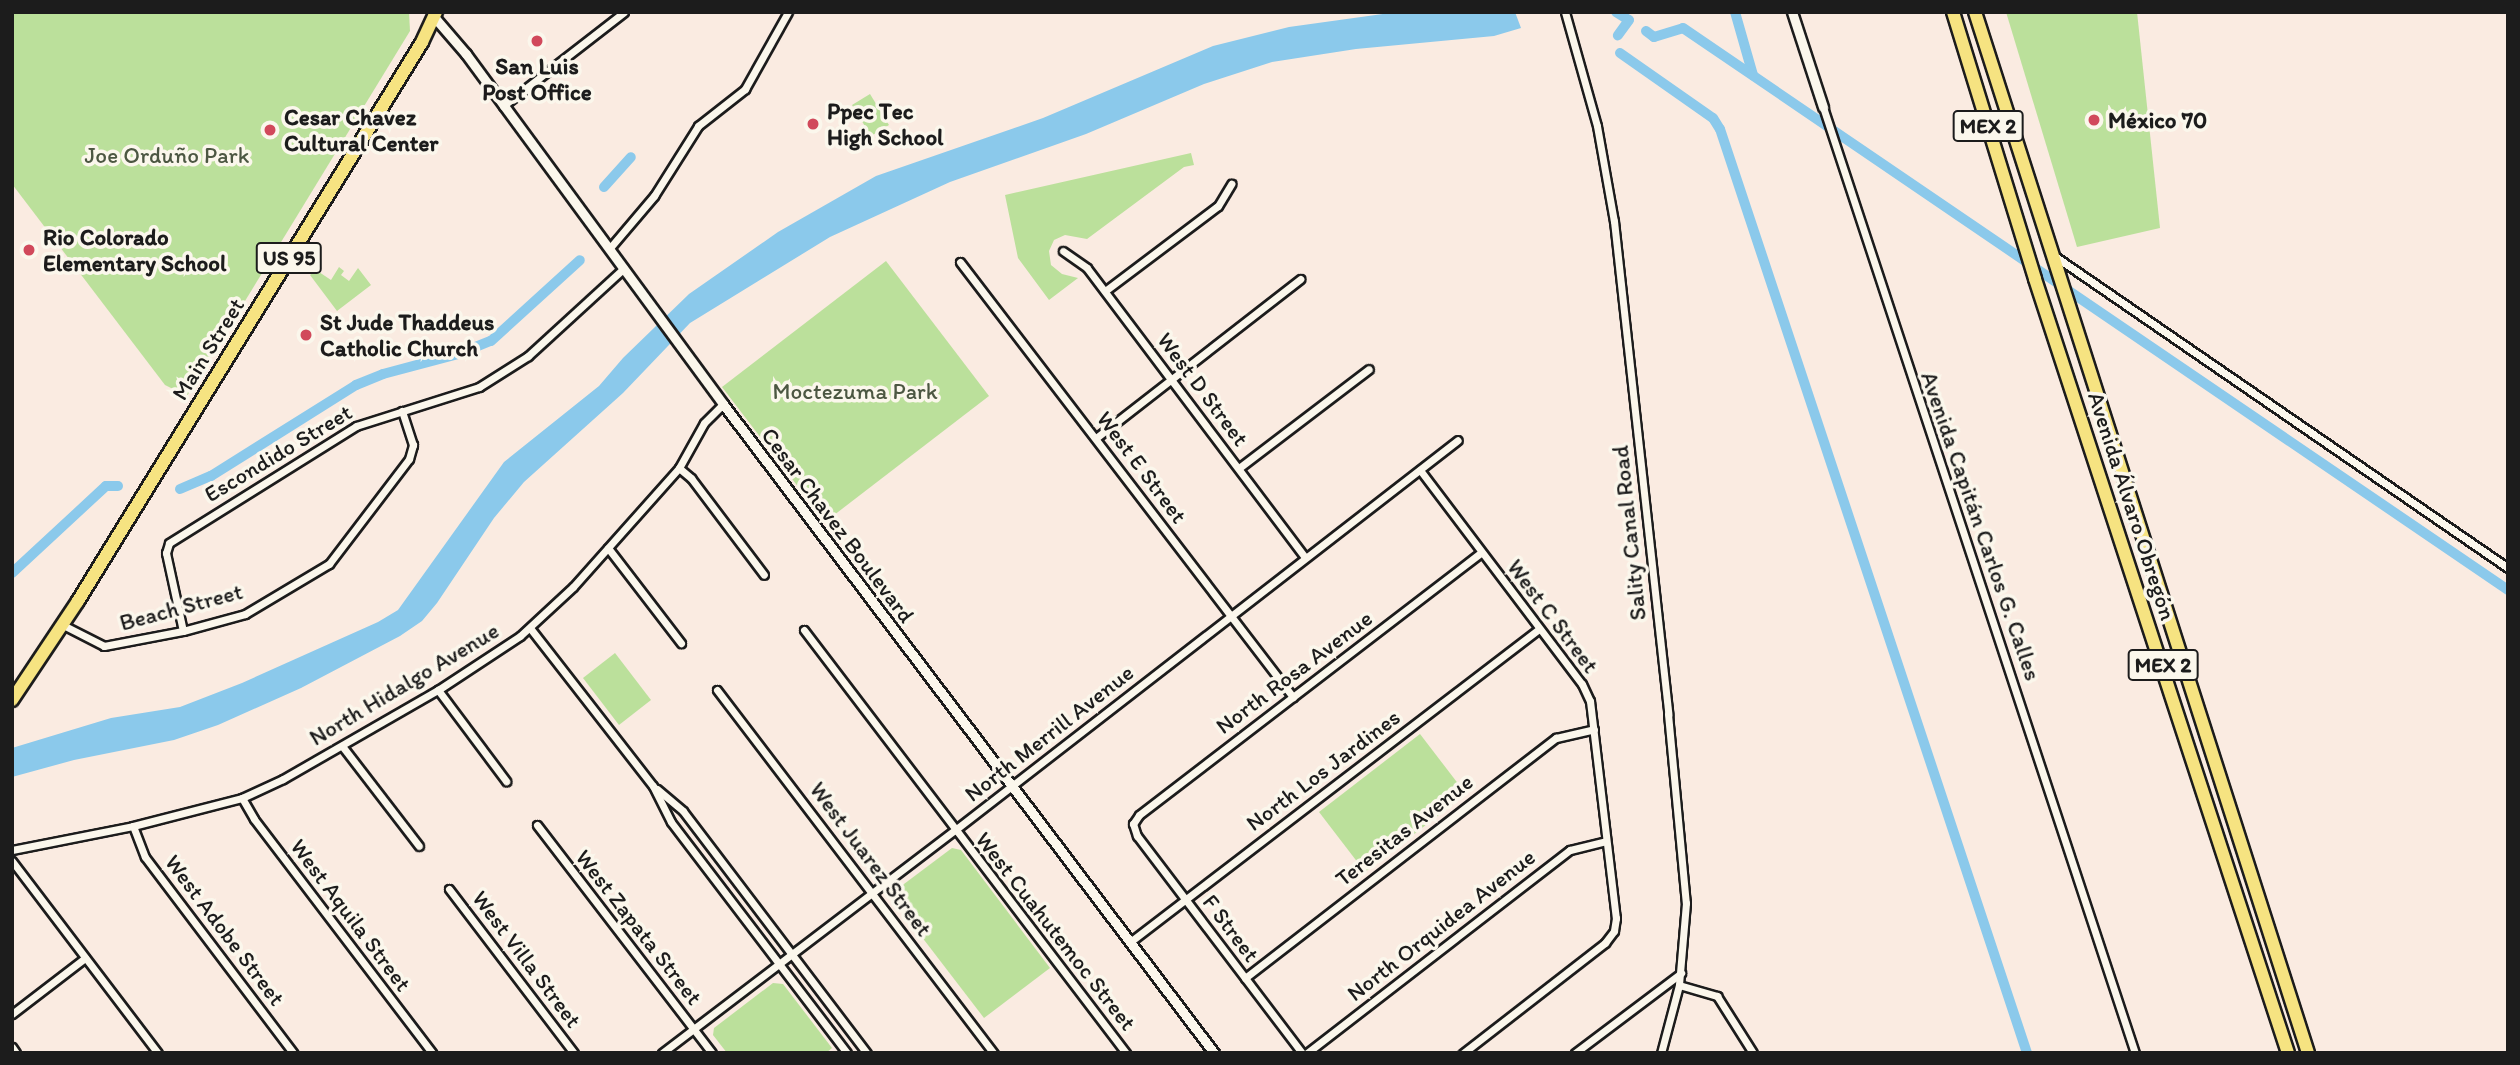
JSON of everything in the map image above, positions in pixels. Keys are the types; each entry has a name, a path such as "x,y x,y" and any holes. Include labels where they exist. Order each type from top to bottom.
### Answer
{"highway":[{"name":"Avenida Álvaro Obregón","path":"1953,12 2035,279 2288,1053"},
{"name":"Avenida Álvaro Obregón","path":"1975,12 2308,1053"},
{"name":"Main Street","path":"12,700 63,625 436,14"}],"street":[{"path":"503,106 624,12"},
{"path":"609,249 654,196 698,126 745,89 788,12"},
{"name":"Sality Canal Road","path":"1565,12 1597,126 1614,221 1686,903 1681,973 1661,1053"},
{"name":"Avenida Capitán Carlos G. Calles","path":"1791,12 2134,1053"},
{"name":"Cesar Chavez Boulevard","path":"436,14 723,404 1214,1053"},
{"path":"1105,291 1218,206 1230,184"},
{"name":"West D Street","path":"1063,251 1087,268 1305,557"},
{"path":"2054,257 2508,568"},
{"name":"West E Street","path":"960,262 1293,697"},
{"name":"Escondido Street","path":"183,631 166,553 169,543 356,426 469,392 527,356 624,268"},
{"path":"1096,438 1300,279"},
{"path":"1239,468 1369,369"},
{"name":"North Hidalgo Avenue","path":"12,850 133,826 242,798 342,746 438,690 530,628 608,548 679,468 704,423 723,404"},
{"name":"Beach Street","path":"63,625 103,646 183,631 245,614 337,557 409,459 413,445 402,411"},
{"name":"North Merrill Avenue","path":"662,1053 955,831 1458,440"},
{"path":"679,468 691,478 764,575"},
{"name":"West C Street","path":"1420,470 1582,684 1590,701 1614,931 1605,943 1463,1053"},
{"path":"608,548 681,643"},
{"name":"North Rosa Avenue","path":"1133,824 1139,814 1481,553"},
{"path":"530,628 653,786 671,822 847,1053"},
{"name":"North Los Jardines","path":"1129,942 1539,629"},
{"name":"West Cuahutemoc Street","path":"804,630 1126,1053"},
{"path":"438,690 506,781"},
{"name":"West Juarez Street","path":"717,690 994,1053"},
{"name":"Teresitas Avenue","path":"1245,978 1556,738 1594,729"},
{"path":"342,746 419,846"},
{"path":"653,786 684,811 867,1053"},
{"name":"West Aquila Street","path":"242,798 254,819 432,1053"},
{"name":"F Street","path":"1133,824 1137,836 1304,1053"},
{"name":"West Zapata Street","path":"537,825 712,1053"},
{"name":"West Adobe Street","path":"133,826 145,857 293,1053"},
{"name":"North Orquidea Avenue","path":"1304,1053 1570,850 1606,841"},
{"path":"12,861 158,1053"},
{"name":"West Villa Street","path":"449,889 574,1053"},
{"path":"12,1014 85,958"},
{"path":"1575,1053 1681,973"},
{"path":"1679,985 1717,996 1753,1053"},
{"path":"12,1048 16,1053"}],"green space":[{"name":"Joe Orduño Park","path":"12,12 409,12 410,31 187,396 165,385 12,184"},
{"name":"México 70","path":"2006,12 2137,12 2160,228 2077,247"},
{"path":"870,94 889,125 871,136 852,105"},
{"path":"1191,153 1194,165 1184,167 1087,239 1065,235 1054,240 1049,251 1051,265 1062,274 1078,278 1049,300 1018,258 1005,195"},
{"name":"Moctezuma Park","path":"886,261 989,396 825,522 722,387"},
{"path":"339,267 344,271 341,275 349,281 358,268 371,285 337,311 310,275 316,270 331,280"},
{"path":"615,653 651,700 619,725 583,678"},
{"path":"1420,734 1466,794 1365,872 1319,812"},
{"path":"952,848 961,850 1050,968 984,1018 895,902 896,890"},
{"path":"773,983 783,984 832,1048 826,1053 727,1053 713,1035 714,1028"}],"water":[{"path":"1397,12 1515,12 1521,28 1494,36 1356,49 1272,62 1204,84 1086,134 950,182 830,237 690,323 623,393 524,482 494,518 437,603 422,621 400,636 301,688 218,725 174,740 74,760 12,777 12,748 111,718 180,707 242,683 378,622 398,610 504,462 599,386 623,358 689,294 778,232 876,176 1043,118 1213,46 1289,27"}],"waterway":[{"path":"1616,12 1629,20 1618,35"},
{"path":"1735,12 1753,75"},
{"path":"1646,31 1654,37 1683,28 2508,590"},
{"path":"1620,53 1713,118 1720,129 2027,1053"},
{"path":"604,187 631,157"},
{"path":"180,489 211,476 356,385 383,374 458,354 491,341 580,260"},
{"path":"12,573 106,486 118,486"}],"place":[{"name":"San Luis Post Office","path":"537,41"},
{"name":"México 70","path":"2094,120"},
{"name":"Ppec Tec High School","path":"813,124"},
{"name":"Cesar Chavez Cultural Center","path":"270,130"},
{"name":"Rio Colorado Elementary School","path":"29,250"},
{"name":"St Jude Thaddeus Catholic Church","path":"306,335"}]}
